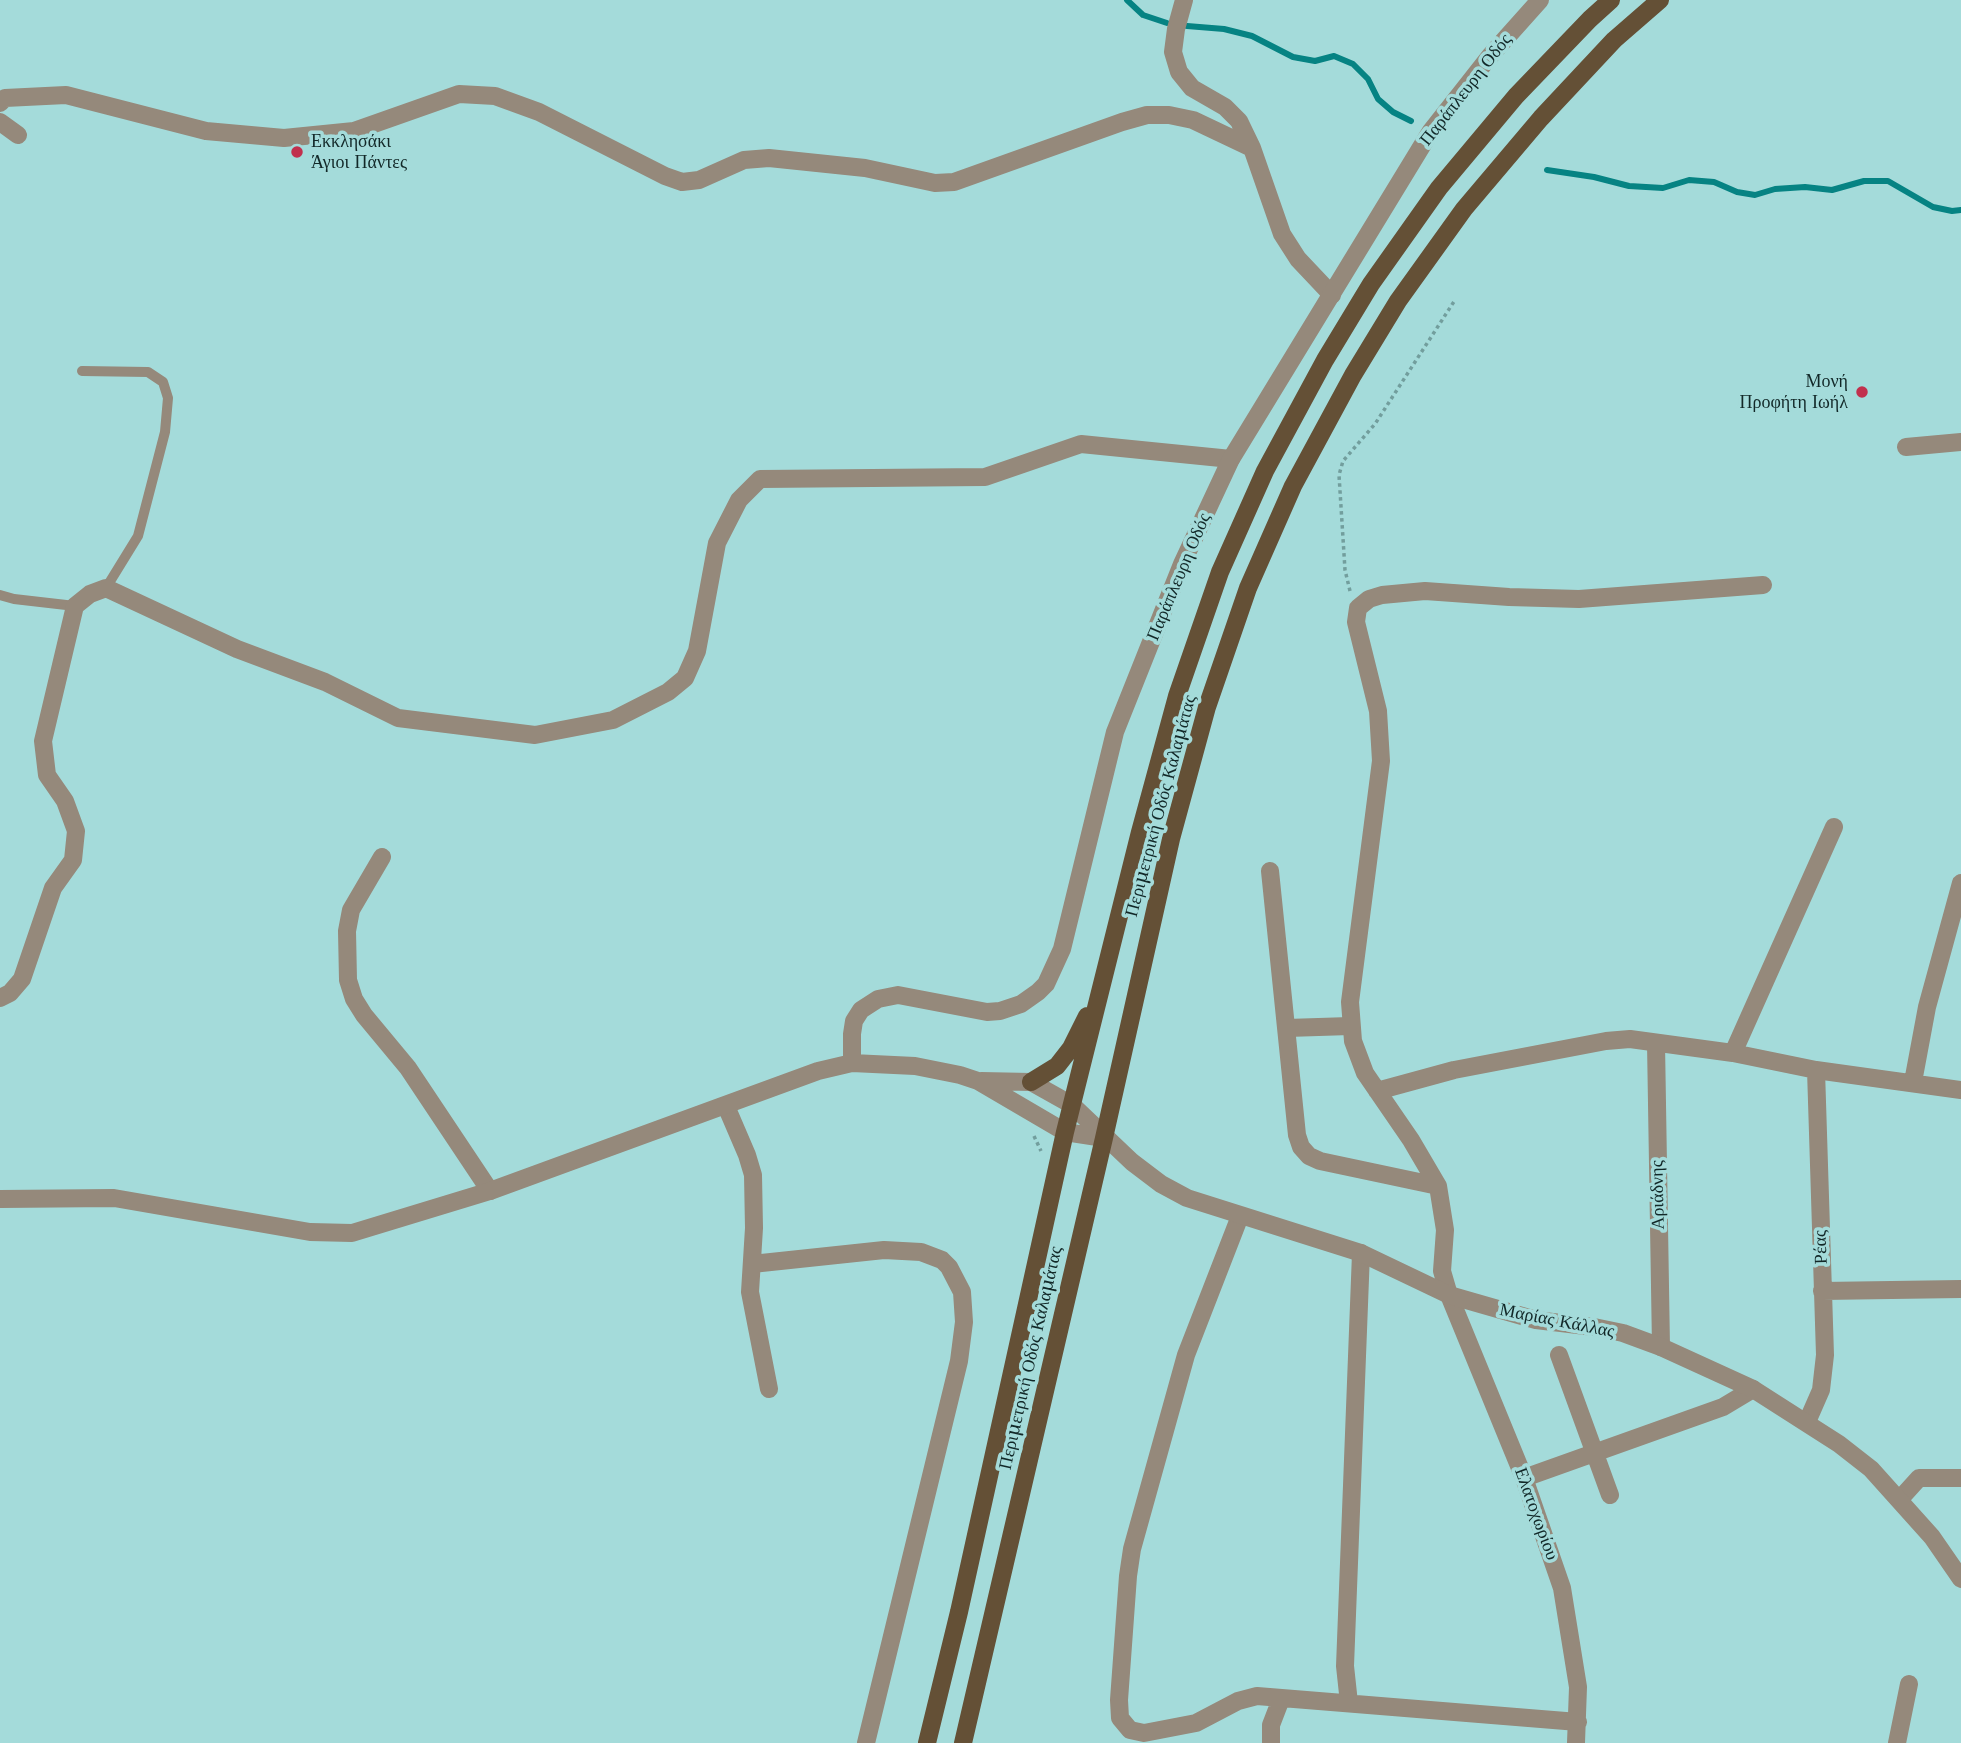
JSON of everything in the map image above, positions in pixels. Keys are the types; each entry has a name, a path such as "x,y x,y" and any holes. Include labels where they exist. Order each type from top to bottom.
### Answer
{"main road":[{"name":"Περιμετρική Οδός Καλαμάτας","path":"927,1743 959,1612 1065,1132 1177,696 1217,580 1265,471 1325,360 1371,284 1439,188 1516,96 1611,0"},
{"name":"Περιμετρική Οδός Καλαμάτας","path":"963,1743 1171,839 1207,707 1248,588 1293,486 1353,376 1392,312 1464,209 1541,118 1614,40 1660,0"},
{"path":"1031,1082 1056,1066 1071,1048 1107,968"}],"street":[{"path":"1184,0 1173,52 1180,72 1192,88 1224,107 1239,121 1252,148 1282,234 1298,259 1332,295"},
{"name":"Παράπλευρη Οδός","path":"852,1063 854,1021 861,1010 878,999 898,995 987,1012 1000,1011 1021,1004 1046,984 1062,949 1115,732 1182,564 1231,458 1431,131 1490,56 1540,0"},
{"path":"0,103 5,98 66,95 206,131 284,138 354,131 458,94 495,96 539,112 682,182 699,180 744,160 769,158 865,168 935,183 954,182 1147,115 1168,115 1193,120 1252,148"},
{"path":"0,122 18,135"},
{"path":"1906,447 1961,442"},
{"path":"0,998 10,993 22,979 53,888 73,860 76,831 65,801 47,775 43,741 75,606 90,594 106,588 237,649 325,682 398,718 536,735 613,720 668,692 685,678 697,651 717,543 739,500 760,479 985,477 1082,443 1231,458"},
{"path":"1438,1186 1359,1062 1350,1026 1351,993 1381,761 1378,711 1356,622 1357,608 1382,595 1425,591 1579,599 1763,585"},
{"path":"1733,1054 1834,827"},
{"path":"382,857 351,910 347,931 348,980 354,999 408,1068 490,1191"},
{"path":"1270,872 1297,1135 1301,1147 1309,1156 1320,1161 1438,1186"},
{"path":"1913,1082 1927,1007 1961,883"},
{"path":"1287,1028 1350,1026"},
{"path":"1377,1091 1454,1070 1606,1041 1630,1039 1733,1054 1816,1070 1961,1090"},
{"name":"Αριάδνης","path":"1656,1044 1661,1347"},
{"path":"0,1199 114,1198 331,1235 352,1234 490,1191 818,1071 852,1063 923,1067 978,1081 1031,1082"},
{"name":"Ρέας","path":"1807,1422 1816,1404 1824,1373 1816,1070"},
{"path":"978,1081 1065,1132 1104,1138"},
{"name":"Μαρίας Κάλλας","path":"1031,1082 1072,1104 1104,1138 1161,1184 1187,1198 1361,1253 1449,1295 1536,1320 1594,1327 1623,1334 1661,1347 1753,1389 1807,1422 1871,1469 1932,1538 1961,1579"},
{"path":"726,1106 753,1175 751,1301 769,1389"},
{"name":"Ελατοχωρίου","path":"1438,1186 1445,1230 1442,1271 1449,1295 1524,1478 1562,1588 1578,1687 1576,1743"},
{"path":"1240,1216 1186,1355 1132,1549 1119,1700 1120,1718 1130,1730 1144,1733 1196,1723 1238,1701 1257,1696 1578,1722"},
{"path":"752,1264 884,1250 921,1252 942,1260 962,1292 964,1322 959,1361 866,1743"},
{"path":"1349,1703 1345,1666 1361,1253"},
{"path":"1822,1291 1961,1289"},
{"path":"1559,1355 1609,1494"},
{"path":"1524,1478 1723,1406 1753,1389"},
{"path":"1900,1499 1919,1478 1961,1478"},
{"path":"1897,1743 1909,1684"},
{"path":"1271,1743 1271,1725 1281,1699"}],"lane":[{"path":"82,371 148,372 163,382 167,398 165,432 138,536 106,588"},
{"path":"0,595 75,606"}],"path":[{"path":"1357,608 1345,570 1339,475 1343,461 1375,424 1455,300"}],"waterway":[{"path":"1127,0 1143,15 1167,23"},
{"path":"1187,26 1224,29 1252,36 1293,57 1315,61 1334,56 1353,64 1368,79 1378,99 1393,112 1411,121"},
{"path":"1547,170 1594,177 1629,186 1663,188 1689,180 1714,182 1737,192 1755,195 1775,189 1805,187 1832,190 1864,181 1888,181 1933,207 1961,210"}],"place":[{"name":"Εκκλησάκι Άγιοι Πάντες","path":"297,152"},
{"name":"Μονή Προφήτη Ιωήλ","path":"1862,392"}]}
